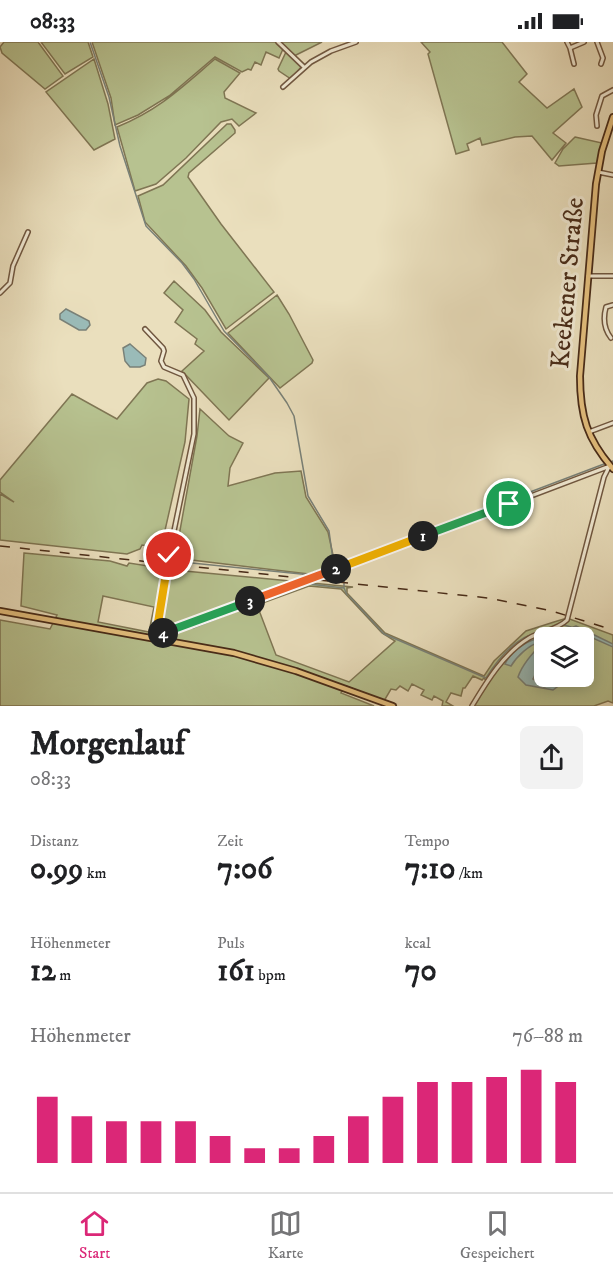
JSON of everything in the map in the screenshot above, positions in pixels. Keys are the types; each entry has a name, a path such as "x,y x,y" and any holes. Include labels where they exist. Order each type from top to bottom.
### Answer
{"main road":[{"name":"Keekener Straße","path":"612,468 598,452 588,432 581,405 580,376 598,172 613,117"},
{"path":"0,611 156,636 261,660 393,706"}],"street":[{"path":"278,42 304,67"},
{"path":"283,87 304,67 331,51 356,42"},
{"path":"567,42 574,64"},
{"path":"570,48 584,42"},
{"path":"597,42 603,58 601,64"},
{"path":"597,126 596,115 602,96 613,90"},
{"path":"598,172 613,175"},
{"path":"0,293 10,283 13,266 28,232"},
{"path":"588,276 613,276"},
{"path":"611,338 606,331 604,312 606,307 613,305"},
{"path":"145,329 163,348 161,361 164,367 181,374 194,398 194,434 169,555 156,636 612,468"},
{"path":"588,432 613,423"},
{"path":"472,706 502,661 515,647 530,638 560,626 568,618 604,477 612,468"}],"green space":[{"path":"4,42 38,42 63,76 45,89 2,53 0,47"},
{"path":"41,42 88,42 93,57 65,74"},
{"path":"92,42 277,42 283,49 279,58 266,52 261,65 255,62 251,70 242,72 215,57 169,96 138,115 115,125 111,98"},
{"path":"279,42 322,42 294,56"},
{"path":"421,42 502,42 527,74 519,82 547,108 574,89 582,107 553,133 566,143 552,160 532,136 515,137 482,145 480,138 467,144 469,150 456,154 428,54 430,52"},
{"path":"286,52 302,66 291,79 278,69"},
{"path":"94,59 108,104 115,139 94,150 46,92"},
{"path":"215,59 240,73 224,92 225,98 256,113 239,126 232,119 221,122 186,158 156,184 135,191 117,127 158,106"},
{"path":"227,124 231,124 235,133 189,173 188,177 274,292 226,329 186,266 145,222 138,196 163,185"},
{"path":"575,137 602,143 597,163 559,166 555,163 563,149"},
{"path":"174,281 205,310 221,332 269,378 229,420 182,371 204,351 195,344 197,339 175,322 183,310 164,293"},
{"path":"277,295 313,360 280,388 228,333"},
{"path":"158,379 166,381 189,399 185,442 161,548 142,545 140,549 127,554 0,540 0,494 14,502 0,492 0,480 72,394 117,419 147,383"},
{"path":"200,409 229,436 243,443 230,468 228,486 275,473 301,471 306,497 328,532 335,564 309,574 175,558"},
{"path":"24,553 110,561 127,566 129,563 174,570 353,587 347,588 347,593 385,633 484,676 494,661 526,631 534,628 534,687 594,687 594,628 613,635 613,703 608,701 594,706 474,706 488,683 484,678 482,680 473,676 463,688 461,696 451,693 446,702 453,706 442,706 443,701 434,696 432,700 421,695 424,690 412,684 408,691 400,686 396,690 391,689 384,701 346,686 341,693 374,706 0,706 0,620 50,629 57,615 21,606","holes":["309,586 341,589 382,633 395,641 349,682 276,655 257,605","103,596 154,607 149,632 98,622"]},
{"path":"567,618 591,627 539,627"}],"water":[{"path":"66,309 89,321 90,325 86,330 79,330 60,319 60,314"},
{"path":"130,344 146,358 145,365 130,367 125,361 123,348"},
{"path":"594,635 613,644 613,647 594,639"},
{"path":"534,640 534,645 524,651 511,666 505,664 518,648"},
{"path":"534,652 534,686 526,685 518,677"},
{"path":"537,687 557,687 553,690"}],"waterway":[{"path":"90,42 109,97 120,146 146,226 182,263 194,279 224,331 269,377 294,416 308,496 329,531 334,567 344,579 347,595"},
{"path":"172,561 311,575 604,464"},
{"path":"303,586 309,584 344,588"},
{"path":"193,628 298,587"},
{"path":"350,597 384,634 486,678 502,656 523,638 534,633"},
{"path":"564,625 571,627"}],"railway":[{"path":"0,546 488,598 552,611 613,630"}],"route":[{"path":"169,555 156,635 299,584 509,504"}]}
